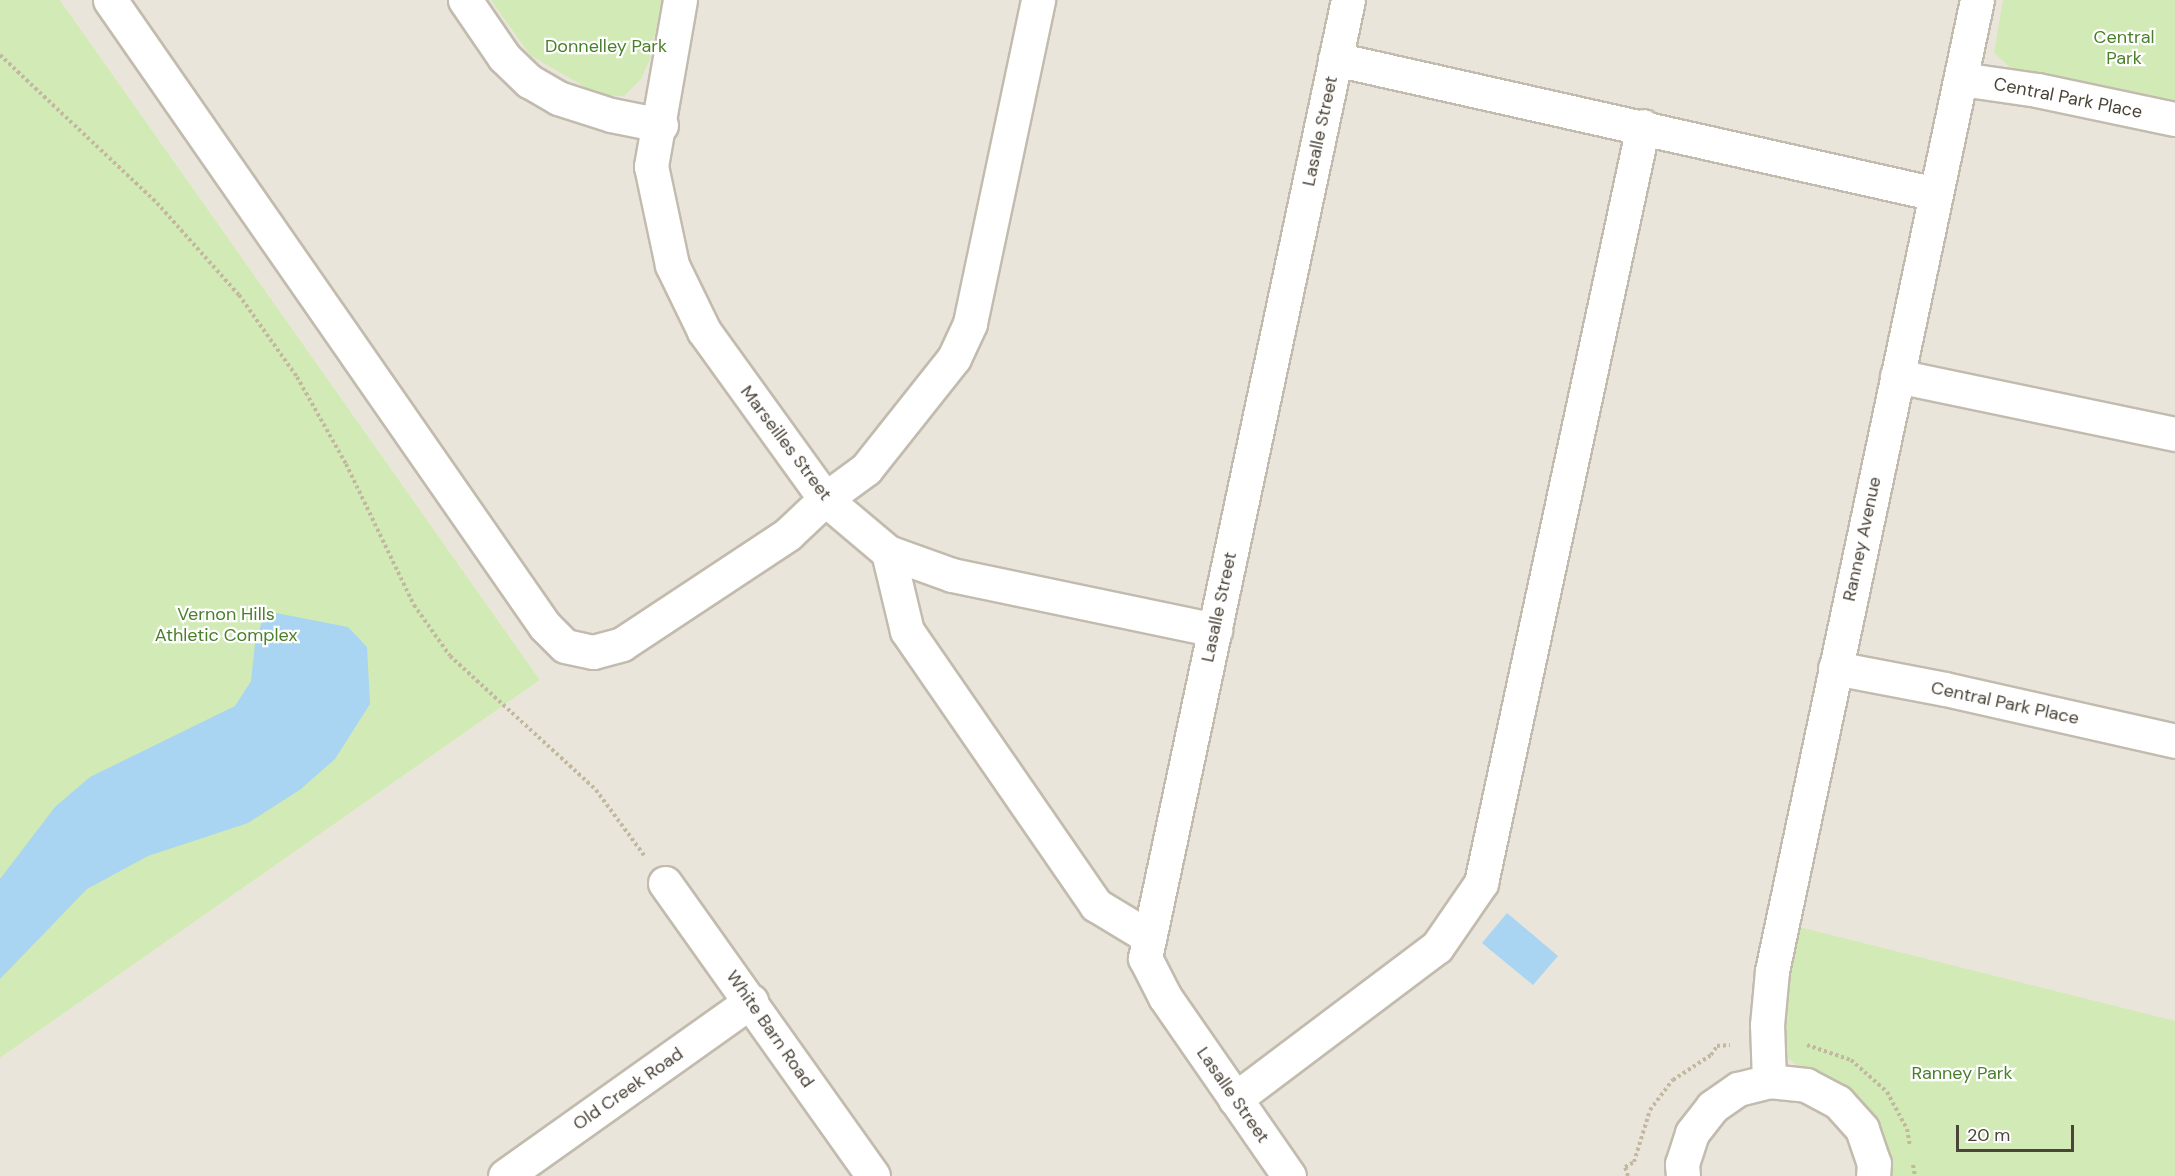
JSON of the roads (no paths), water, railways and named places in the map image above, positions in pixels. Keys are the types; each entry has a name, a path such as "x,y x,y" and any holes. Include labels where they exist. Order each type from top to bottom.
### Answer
{"street":[{"path":"110,0 538,616 566,646 592,652 622,644 788,534 825,499 866,469 933,389 954,358 970,323 1038,0"},
{"path":"465,0 504,57 529,81 558,98 611,115 661,125"},
{"name":"Marseilles Street","path":"680,0 661,125 651,166 672,265 704,331 825,499 888,552"},
{"name":"Lasalle Street","path":"1289,1176 1166,997 1145,958 1348,0"},
{"name":"Ranney Avenue","path":"1770,1081 1767,1025 1772,971 1977,0"},
{"path":"1335,59 1643,126 1936,194"},
{"name":"Central Park Place","path":"1960,79 2037,90 2175,119"},
{"path":"1235,1099 1437,947 1481,883 1643,126"},
{"path":"1897,376 2175,434"},
{"path":"888,552 952,575 1215,630"},
{"path":"888,552 906,631 1096,905 1149,937"},
{"name":"Central Park Place","path":"1835,668 1945,689 2175,741"},
{"name":"White Barn Road","path":"665,884 751,1001 873,1176"},
{"name":"Old Creek Road","path":"505,1176 751,1001"},
{"path":"1683,1176 1682,1164 1692,1133 1712,1107 1738,1089 1770,1081 1806,1085 1838,1102 1862,1129 1874,1163 1873,1176"}],"water":[{"path":"265,611 348,627 367,647 370,704 335,759 301,789 248,823 148,856 87,889 0,979 0,879 55,807 90,777 235,706 251,681 255,644"},
{"path":"1507,913 1558,956 1533,985 1482,943"}],"park label":[{"name":"Donnelley Park","path":"606,46"},
{"name":"Central Park","path":"2124,48"},
{"name":"Vernon Hills Athletic Complex","path":"226,625"},
{"name":"Ranney Park","path":"1962,1073"}]}
